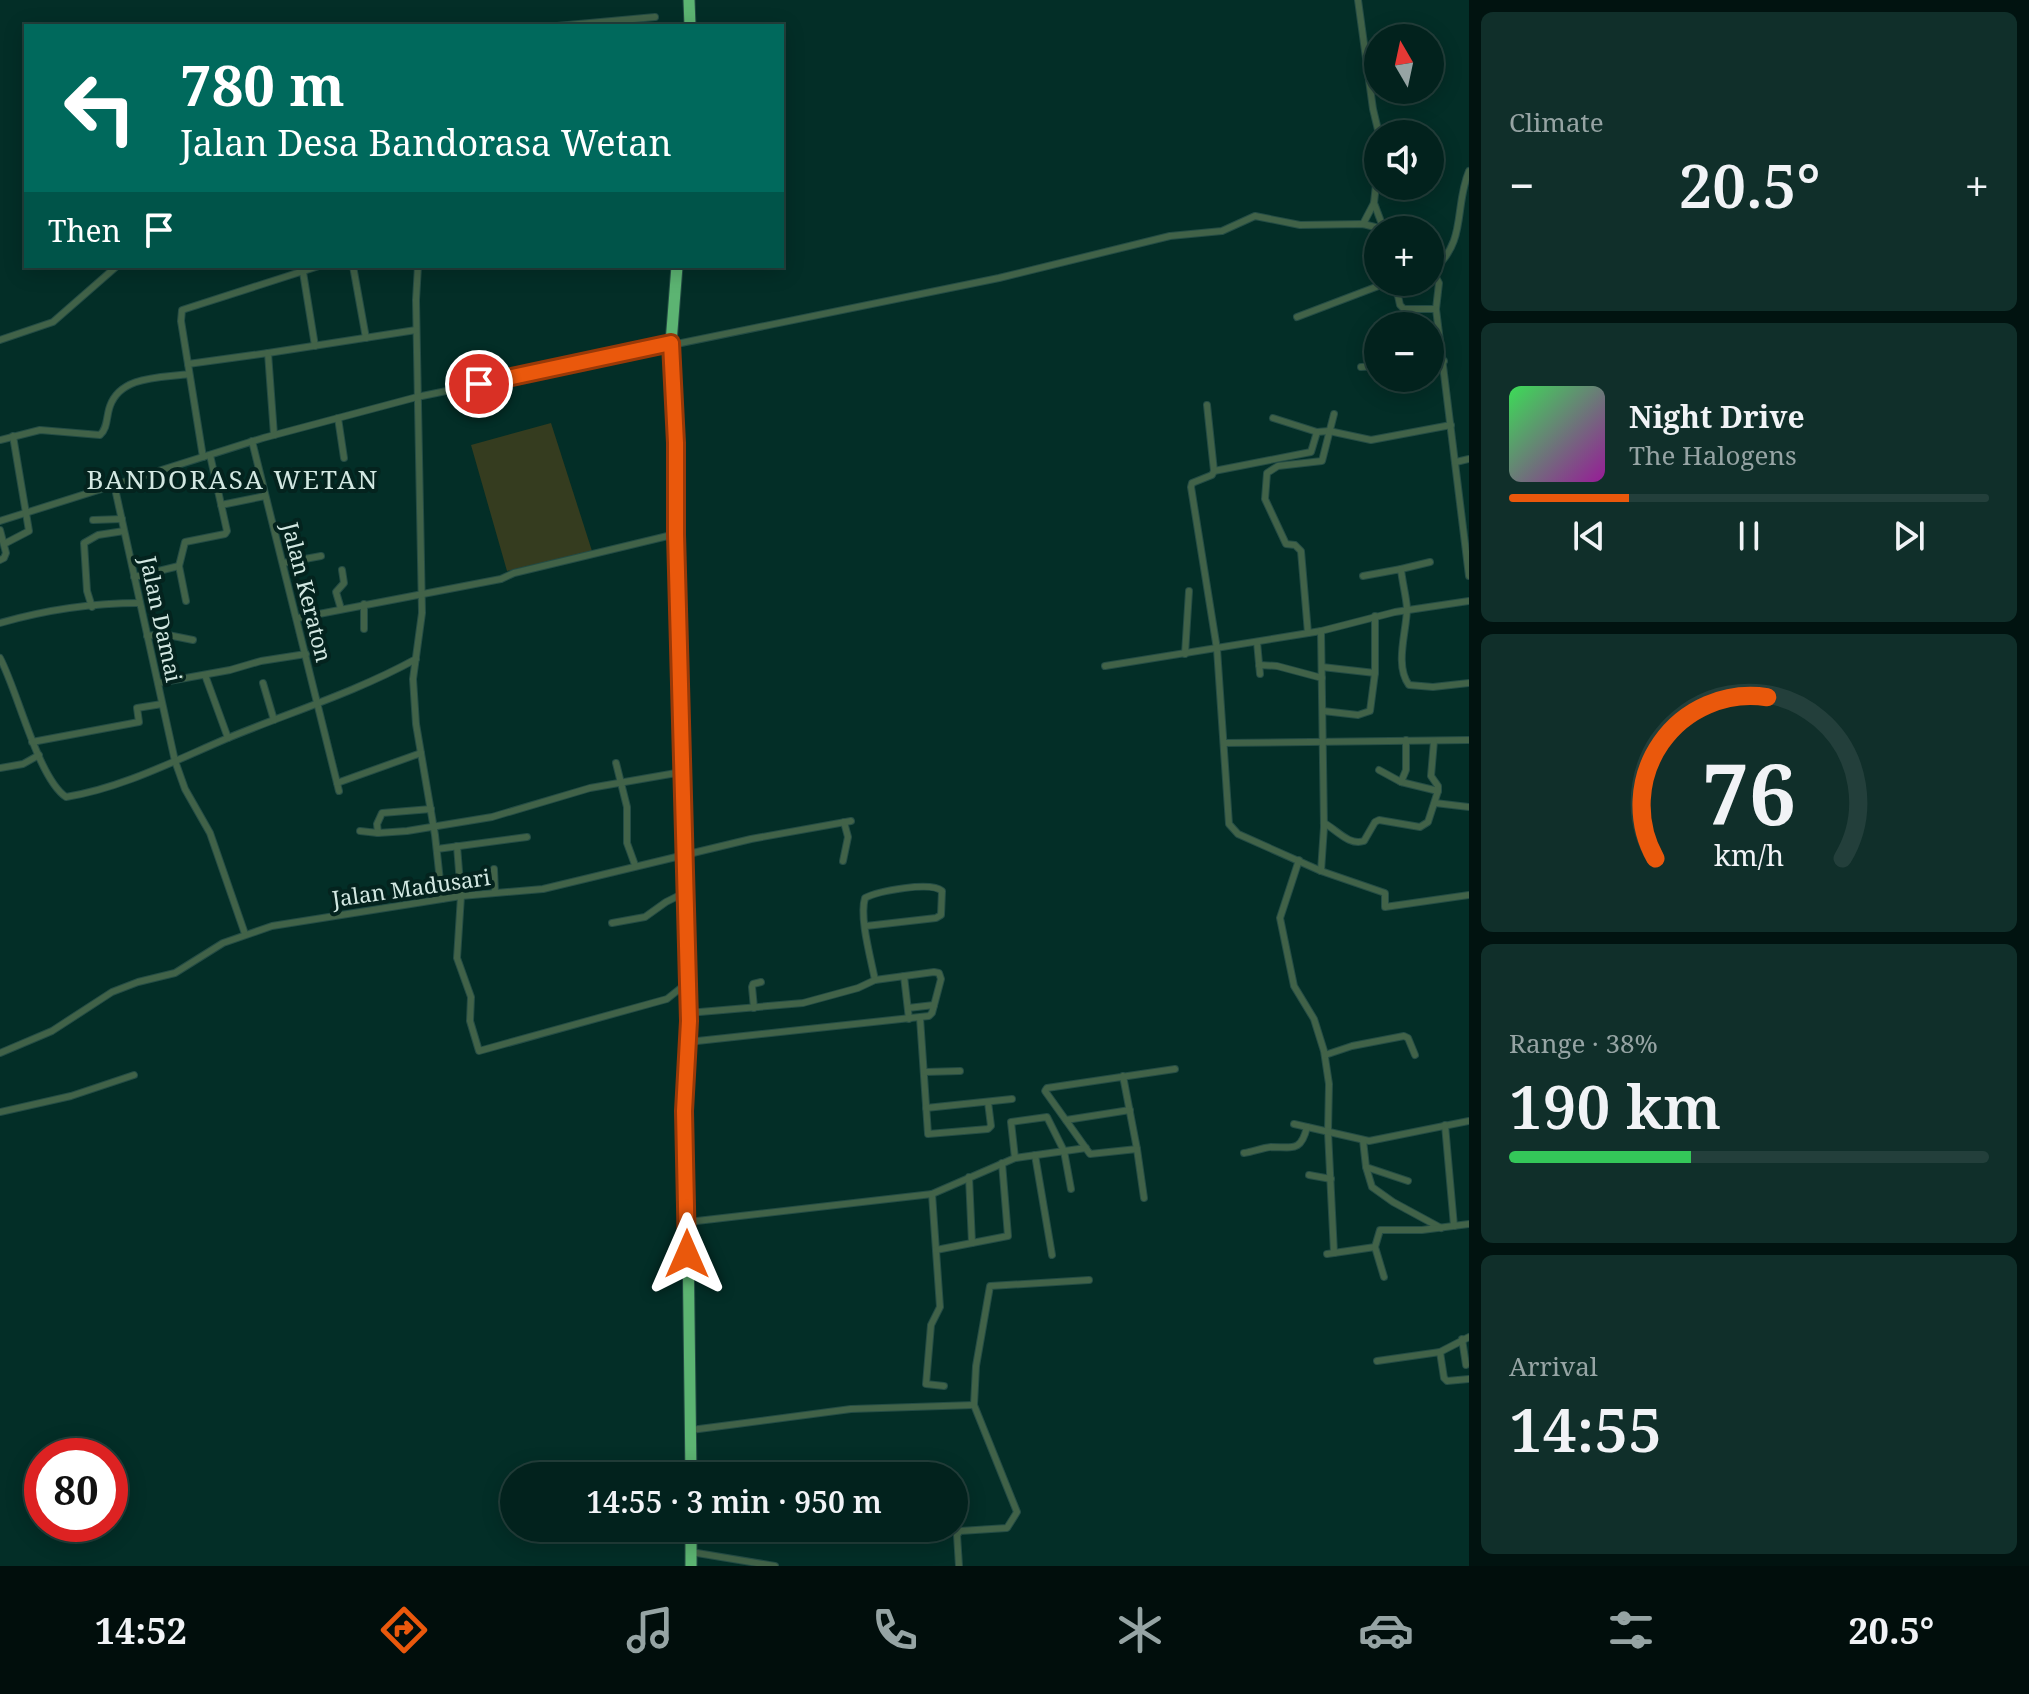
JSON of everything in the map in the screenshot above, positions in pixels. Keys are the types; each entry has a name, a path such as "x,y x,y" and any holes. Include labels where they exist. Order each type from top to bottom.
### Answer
{"highway":[{"path":"689,0 690,24"},
{"path":"677,268 671,343 676,443 688,998 684,1111 691,1462"},
{"path":"691,1542 691,1566"}],"street":[{"path":"1358,0 1376,120"},
{"path":"579,24 655,17"},
{"path":"1444,260 1459,227 1462,196 1469,171"},
{"path":"0,521 252,441 417,397 999,278 1170,236 1222,231 1255,216 1300,225 1363,224 1374,200"},
{"path":"1374,203 1380,216"},
{"path":"0,340 53,322 115,268"},
{"path":"186,601 179,566 185,542 225,534 221,505 206,456 189,374 182,310 303,268 315,346"},
{"path":"353,268 366,338"},
{"path":"418,268 416,330 422,613 413,679 442,899"},
{"path":"1297,317 1364,292"},
{"path":"1397,296 1404,309 1436,309"},
{"path":"1436,312 1438,296"},
{"path":"188,364 416,330"},
{"path":"268,353 274,435"},
{"path":"1444,361 1467,538 1469,576"},
{"path":"0,440 40,430 100,435 106,428 109,407 115,396 128,384 189,374"},
{"path":"1207,405 1214,471"},
{"path":"1308,633 1301,551 1295,545 1286,544 1265,499 1267,473 1270,469 1322,461 1334,414"},
{"path":"338,418 344,458"},
{"path":"1273,418 1317,432 1329,431 1371,440 1451,425"},
{"path":"1317,432 1311,452 1214,471 1212,475 1192,483 1191,487 1217,649 1228,817 1232,830 1321,871 1385,893 1384,905 1388,907 1469,895"},
{"path":"4,544 29,531 13,436"},
{"name":"Jalan Keraton","path":"252,441 338,787 421,753"},
{"path":"1456,462 1469,459"},
{"name":"Jalan Damai","path":"114,484 175,761 185,789 210,833 245,934"},
{"path":"221,505 265,496"},
{"path":"93,520 122,519"},
{"path":"0,530 6,556 0,560"},
{"path":"92,607 87,591 84,543 98,535 124,531"},
{"path":"298,618 501,579 514,573 676,534"},
{"path":"283,563 321,556"},
{"path":"1363,576 1430,562"},
{"path":"134,577 179,566"},
{"path":"1401,569 1407,610 1402,639 1405,680 1409,685 1433,687 1469,683"},
{"path":"341,609 336,592 344,583 342,570"},
{"path":"1185,654 1189,591"},
{"path":"1105,666 1321,631 1375,616 1469,601"},
{"path":"0,623 34,613 140,603"},
{"path":"364,604 364,629"},
{"path":"1323,711 1367,714 1370,711 1375,673 1375,616"},
{"path":"1321,631 1324,741 1321,871"},
{"path":"147,636 163,634 193,640"},
{"path":"1257,642 1260,674"},
{"path":"158,683 306,654"},
{"path":"0,658 13,683 32,742 58,789 66,797 111,785 175,761 369,684 416,659"},
{"path":"1259,665 1277,666 1322,678"},
{"path":"1322,667 1375,673"},
{"path":"205,675 228,738"},
{"path":"263,683 274,720"},
{"path":"32,742 139,722 137,708 162,704"},
{"path":"1401,782 1406,770 1406,740"},
{"path":"1224,743 1469,740"},
{"path":"1324,823 1348,841 1361,843 1379,820 1420,827 1428,822 1438,791 1431,776 1434,741"},
{"path":"0,768 23,764 39,755"},
{"path":"616,763 627,807 627,843 635,865"},
{"path":"1379,770 1401,782 1438,791"},
{"path":"360,831 378,833 492,817 590,788 682,772"},
{"path":"1435,803 1469,807"},
{"path":"378,833 378,819 382,813 431,809"},
{"name":"Jalan Madusari","path":"0,1053 52,1031 112,992 175,973 223,943 245,934 338,914 461,896 543,889 635,865 848,821 843,861"},
{"path":"437,849 527,837"},
{"path":"457,846 461,896 457,958 471,997 470,1021 479,1051 667,999 688,998 754,1008 803,1003 858,988 875,980 939,973 941,979 932,1013 920,1018 688,1042"},
{"path":"1299,860 1280,918 1294,986 1314,1019 1325,1055 1329,1093 1330,1253 1375,1247"},
{"path":"494,869 495,892"},
{"path":"866,926 941,915 942,891 932,885 874,893 863,901 866,926 875,980"},
{"path":"612,923 645,917 686,892"},
{"path":"904,976 909,1019"},
{"path":"754,1008 752,987 761,982"},
{"path":"908,1008 934,1005"},
{"path":"920,1018 927,1132 932,1135 988,1129 991,1126 988,1102"},
{"path":"1325,1055 1352,1046 1404,1036 1408,1038 1415,1055"},
{"path":"1137,1149 1093,1154 1045,1095 1047,1088 1175,1069"},
{"path":"925,1072 960,1071"},
{"path":"0,1112 71,1096 134,1075"},
{"path":"1123,1076 1144,1198"},
{"path":"926,1108 1012,1099"},
{"path":"1066,1120 1130,1110"},
{"path":"1015,1158 1011,1122 1047,1117 1064,1151 1071,1189"},
{"path":"1294,1124 1369,1141 1469,1121"},
{"path":"1445,1125 1454,1226"},
{"path":"1244,1153 1297,1147 1302,1143 1307,1127"},
{"path":"1363,1140 1372,1187 1441,1228"},
{"path":"687,1222 932,1194 1015,1158 1086,1148"},
{"path":"1035,1155 1052,1255"},
{"path":"936,1250 1008,1236 1002,1163"},
{"path":"1366,1167 1408,1181"},
{"path":"1309,1175 1331,1179"},
{"path":"969,1177 972,1243"},
{"path":"932,1194 940,1307 931,1325 926,1384 944,1386"},
{"path":"1384,1277 1375,1247 1380,1230 1469,1224"},
{"path":"959,1566 957,1535 960,1531 1007,1528 1017,1512 974,1405 976,1366 991,1285 1089,1280"},
{"path":"1377,1361 1440,1352 1465,1338 1466,1365"},
{"path":"1440,1352 1447,1381 1469,1379"},
{"path":"691,1430 851,1409 974,1405"},
{"path":"691,1552 775,1566"}],"green space":[{"path":"551,423 592,551 507,571 471,445"}],"district":[{"name":"BANDORASA WETAN","path":"233,479"}],"route":[{"path":"479,384 671,343 689,1021 684,1111 687,1254"}]}
